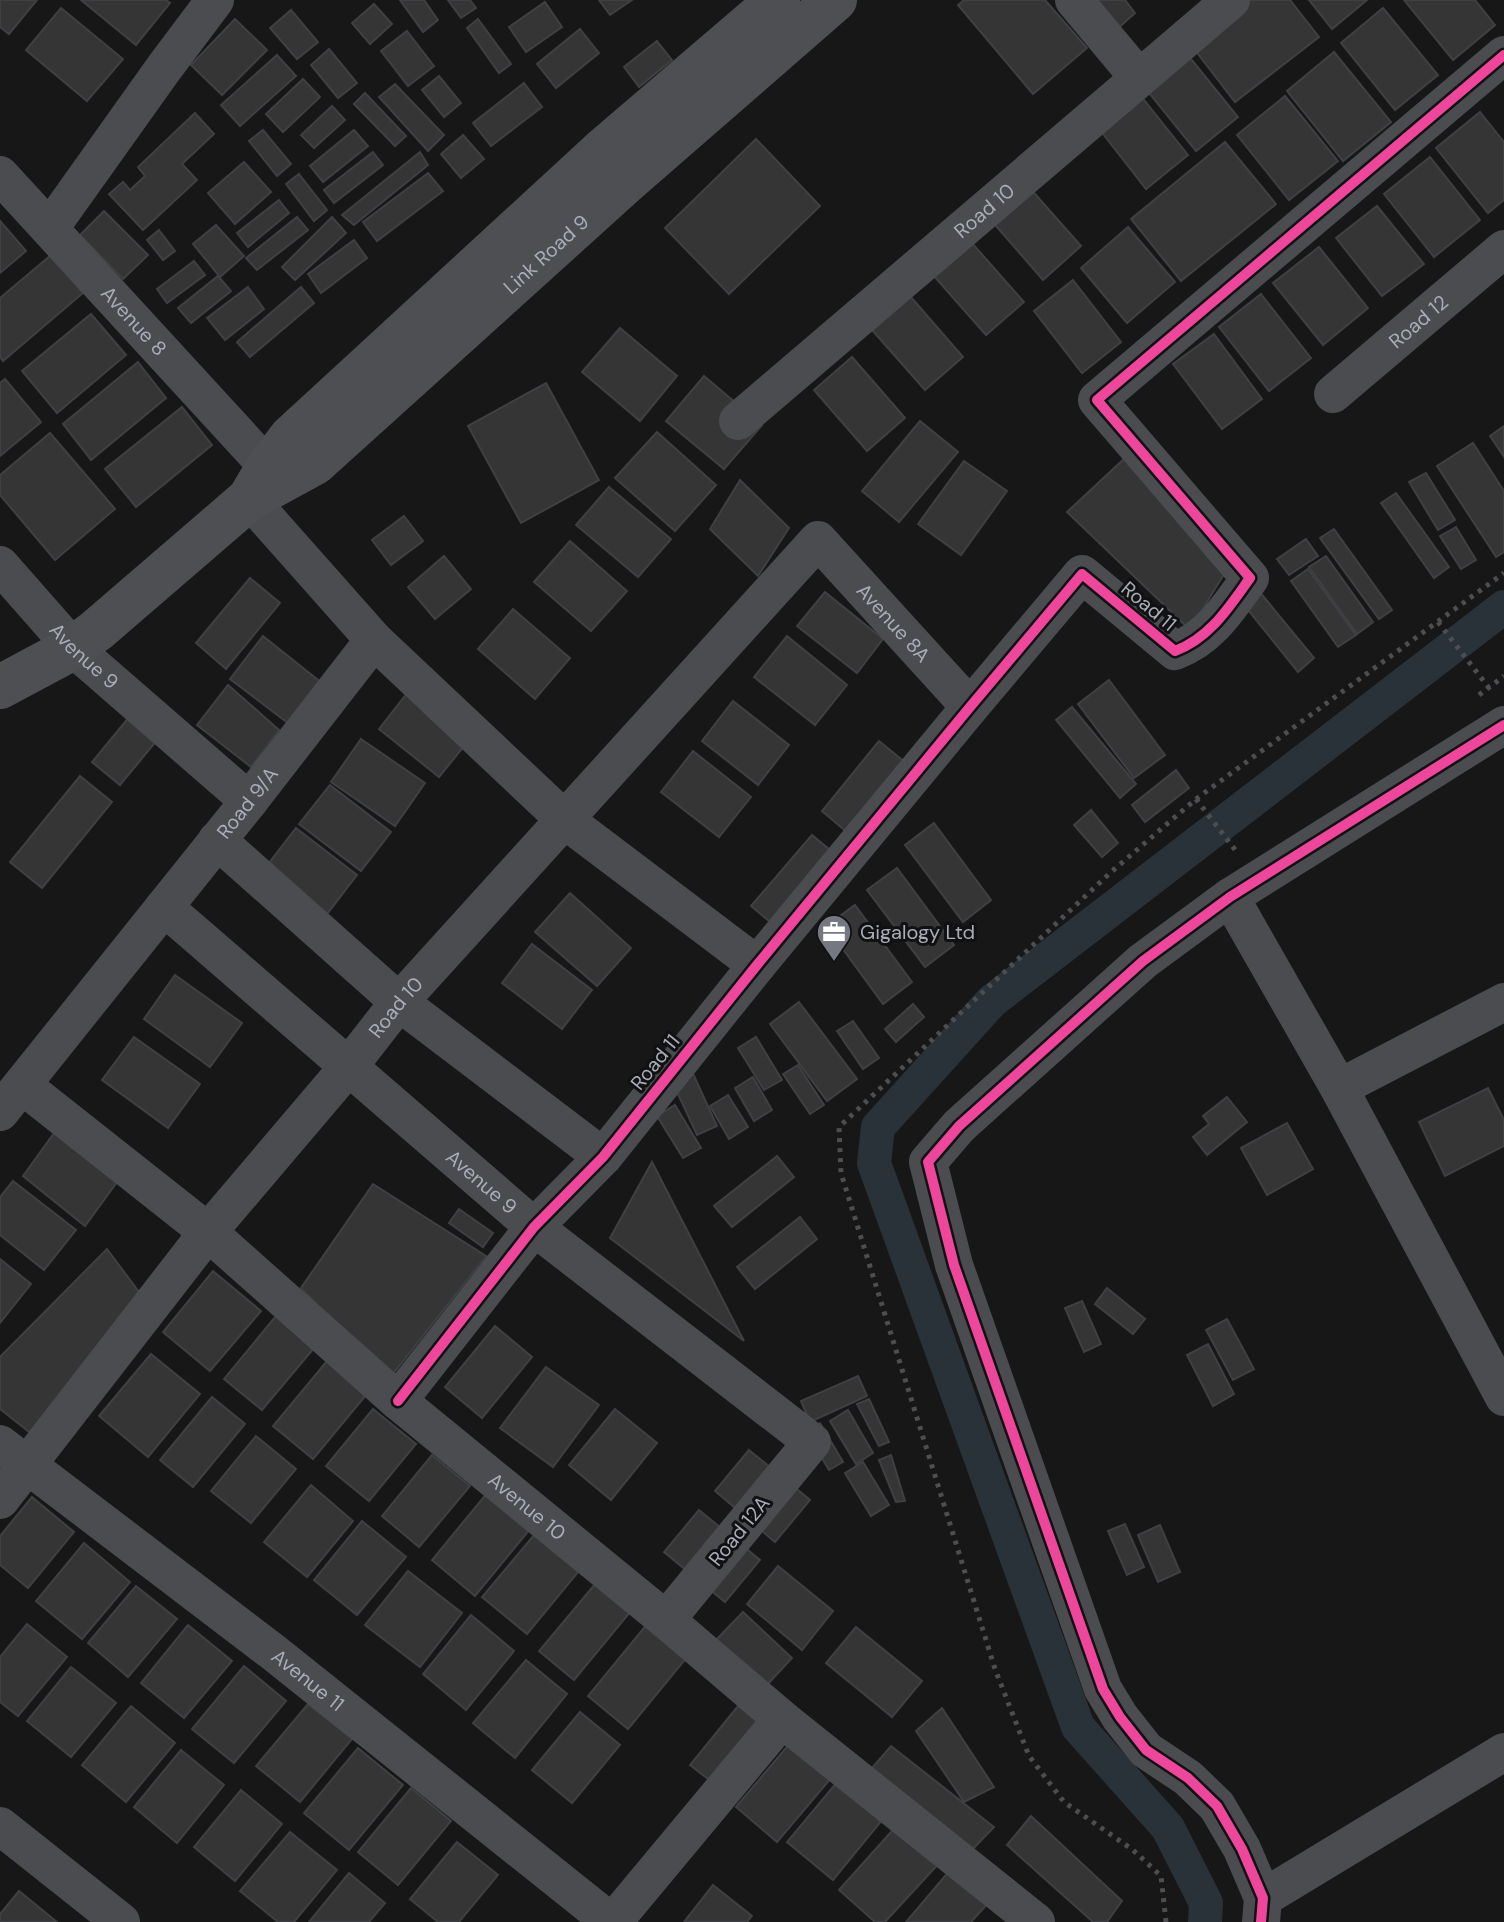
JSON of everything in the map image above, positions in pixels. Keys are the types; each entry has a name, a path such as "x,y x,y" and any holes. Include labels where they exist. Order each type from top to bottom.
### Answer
{"main road":[{"name":"Link Road 9","path":"0,687 73,648 97,630 258,483 291,437 593,159 778,0"},
{"name":"Link Road 9","path":"258,483 315,463 626,182 835,0"}],"street":[{"path":"50,228 215,0"},
{"path":"1074,0 1139,78"},
{"name":"Road 10","path":"738,421 1231,0"},
{"name":"Road 11","path":"398,1401 534,1227 603,1157 757,965 1082,574 1175,651 1190,646 1220,620 1250,578 1097,400 1504,55"},
{"name":"Avenue 8","path":"0,175 50,228 258,483"},
{"name":"Road 12","path":"1333,394 1504,249"},
{"path":"258,483 374,640 565,820 757,965"},
{"name":"Road 10","path":"0,1500 13,1455 208,1232 349,1066 399,1002 818,540"},
{"name":"Avenue 8A","path":"818,540 970,707"},
{"name":"Avenue 9","path":"0,565 73,648 249,801"},
{"name":"Road 9/A","path":"11,1098 374,640"},
{"path":"1504,725 1230,897 1143,961 959,1126 928,1162 954,1265 1103,1689 1146,1750 1188,1778 1217,1806 1242,1849 1262,1910 1504,1752"},
{"path":"217,840 399,1002 603,1157"},
{"path":"1230,897 1339,1088 1504,1397"},
{"name":"Avenue 9","path":"164,907 534,1227 812,1442"},
{"path":"1339,1088 1504,1002"},
{"name":"Avenue 10","path":"11,1098 208,1232 398,1401 782,1719 1036,1922"},
{"name":"Road 12A","path":"666,1620 812,1442"},
{"name":"Avenue 11","path":"13,1455 273,1652 612,1922"},
{"path":"612,1922 782,1719"},
{"path":"0,1826 121,1922"}],"path":[{"path":"1166,1922 1161,1876 1133,1850 1064,1802 1029,1756 995,1669 841,1173 839,1127 1110,873 1196,799 1504,573"},
{"path":"1438,622 1489,688"},
{"path":"1196,799 1240,857"}],"building":[{"path":"0,0 37,0 9,34 0,27"},
{"path":"81,0 166,0 170,3 136,45"},
{"path":"400,0 424,0 438,20 423,32"},
{"path":"448,0 470,0 476,8 461,18"},
{"path":"599,0 632,0 610,15"},
{"path":"964,0 1045,0 1087,48 1033,94 958,5"},
{"path":"1092,0 1125,0 1135,13 1117,29"},
{"path":"1249,0 1290,0 1319,37 1235,102 1191,45"},
{"path":"1309,0 1367,0 1332,29"},
{"path":"1404,0 1475,0 1495,25 1453,60"},
{"path":"545,2 562,27 526,52 509,27"},
{"path":"374,4 392,24 370,44 352,23"},
{"path":"61,8 123,59 87,101 26,50"},
{"path":"1383,8 1438,75 1395,110 1341,43"},
{"path":"291,10 318,42 297,59 270,28"},
{"path":"235,19 267,50 222,95 191,65"},
{"path":"478,19 511,64 499,73 467,28"},
{"path":"580,29 599,53 556,88 537,64"},
{"path":"407,31 434,66 408,86 381,51"},
{"path":"657,41 672,60 639,87 624,67"},
{"path":"329,49 357,83 338,98 311,65"},
{"path":"1334,52 1391,122 1343,161 1287,91"},
{"path":"1187,54 1238,117 1196,151 1145,88"},
{"path":"277,55 296,76 240,126 221,105"},
{"path":"439,76 461,103 444,117 422,90"},
{"path":"303,79 320,97 283,132 266,114"},
{"path":"524,83 542,107 491,146 473,123"},
{"path":"395,84 444,135 428,151 379,97"},
{"path":"1137,91 1188,155 1146,189 1096,125"},
{"path":"365,93 406,136 395,146 354,104"},
{"path":"1285,96 1338,161 1289,200 1237,135"},
{"path":"332,106 345,120 314,148 301,135"},
{"path":"1480,112 1504,142 1504,200 1488,213 1436,148"},
{"path":"195,113 214,134 182,164 197,180 143,230 109,194 123,182 130,190 145,176 138,167"},
{"path":"263,130 291,164 277,176 249,141"},
{"path":"354,130 368,146 323,182 310,166"},
{"path":"463,135 484,159 461,178 441,154"},
{"path":"756,139 820,206 729,294 665,228"},
{"path":"1225,142 1276,204 1181,281 1131,219"},
{"path":"373,152 383,165 334,203 324,190"},
{"path":"420,152 428,165 354,225 342,215"},
{"path":"1430,157 1480,220 1434,257 1384,194"},
{"path":"244,162 271,192 235,224 208,193"},
{"path":"428,173 443,191 377,241 363,222"},
{"path":"299,174 327,210 314,221 286,184"},
{"path":"1028,186 1081,246 1043,280 990,219"},
{"path":"279,200 289,213 248,247 237,233"},
{"path":"1377,206 1424,264 1382,296 1336,238"},
{"path":"104,211 148,255 123,279 80,235"},
{"path":"297,217 308,230 257,270 246,258"},
{"path":"332,217 346,233 295,280 282,267"},
{"path":"0,221 26,251 0,273"},
{"path":"216,225 244,256 220,277 193,244"},
{"path":"1128,227 1175,282 1127,323 1081,268"},
{"path":"159,230 175,251 163,260 147,240"},
{"path":"354,240 367,258 321,293 308,274"},
{"path":"971,242 1024,302 986,335 933,275"},
{"path":"1319,247 1368,308 1323,345 1273,283"},
{"path":"51,255 83,293 3,361 0,357 0,298"},
{"path":"194,261 205,275 167,303 157,289"},
{"path":"218,276 231,291 191,323 178,308"},
{"path":"1073,280 1121,342 1082,373 1034,311"},
{"path":"248,287 264,309 225,340 207,318"},
{"path":"301,287 314,303 250,357 237,342"},
{"path":"1261,294 1311,358 1269,391 1219,327"},
{"path":"910,296 963,357 925,390 872,330"},
{"path":"91,314 126,355 57,413 22,371"},
{"path":"620,328 677,376 640,421 582,372"},
{"path":"1214,334 1262,399 1222,429 1173,364"},
{"path":"852,357 905,418 867,451 814,390"},
{"path":"138,362 166,398 91,460 63,424"},
{"path":"704,376 762,425 724,469 666,421"},
{"path":"5,379 41,422 0,456 0,383"},
{"path":"546,383 599,480 521,523 468,426"},
{"path":"182,407 212,445 136,507 105,469"},
{"path":"920,421 958,452 899,522 862,491"},
{"path":"1504,426 1504,457 1490,436"},
{"path":"657,432 716,485 675,531 615,478"},
{"path":"50,433 115,509 55,560 0,495 0,475"},
{"path":"1473,443 1504,491 1504,552 1496,557 1437,466"},
{"path":"1125,458 1227,569 1190,630 1067,512"},
{"path":"964,461 1007,491 961,555 918,524"},
{"path":"1426,473 1455,520 1438,530 1409,482"},
{"path":"740,480 789,528 758,576 710,529"},
{"path":"609,487 671,539 638,577 576,525"},
{"path":"1396,493 1449,567 1434,578 1381,503"},
{"path":"404,516 423,541 391,565 372,540"},
{"path":"1456,527 1476,560 1461,569 1440,536"},
{"path":"1334,529 1392,610 1379,619 1320,538"},
{"path":"1306,539 1318,556 1289,575 1277,559"},
{"path":"570,541 627,591 591,631 534,582"},
{"path":"444,556 471,589 435,619 408,587"},
{"path":"1326,556 1373,622 1357,634 1309,567"},
{"path":"1308,569 1356,635 1338,647 1291,581"},
{"path":"250,578 280,603 226,669 196,643"},
{"path":"1254,585 1314,658 1298,672 1240,600"},
{"path":"825,592 883,639 857,673 797,626"},
{"path":"513,609 570,658 535,699 478,649"},
{"path":"263,636 323,684 289,724 230,679"},
{"path":"787,636 847,685 815,725 754,677"},
{"path":"1109,680 1165,755 1134,778 1078,704"},
{"path":"228,685 279,730 251,767 197,725"},
{"path":"408,692 469,740 439,777 379,729"},
{"path":"733,701 789,745 758,785 702,741"},
{"path":"1072,707 1136,784 1120,798 1056,720"},
{"path":"130,716 158,739 120,785 92,762"},
{"path":"361,739 425,783 395,826 331,782"},
{"path":"879,741 912,768 854,838 822,811"},
{"path":"693,751 751,797 719,837 661,792"},
{"path":"1176,770 1189,788 1145,822 1132,805"},
{"path":"80,776 112,802 42,888 10,862"},
{"path":"330,785 391,832 361,871 299,824"},
{"path":"1091,810 1118,843 1102,857 1074,825"},
{"path":"934,823 991,900 963,922 905,845"},
{"path":"296,828 357,875 327,914 265,868"},
{"path":"812,835 841,859 781,931 751,906"},
{"path":"897,868 954,945 925,967 867,890"},
{"path":"570,893 631,948 597,986 535,932"},
{"path":"855,905 912,982 883,1004 826,926"},
{"path":"532,944 592,990 562,1029 502,983"},
{"path":"175,975 242,1023 210,1067 144,1019"},
{"path":"799,1002 857,1079 827,1101 770,1024"},
{"path":"913,1004 924,1017 896,1042 885,1029"},
{"path":"853,1021 879,1058 863,1069 837,1031"},
{"path":"134,1037 200,1084 168,1128 102,1080"},
{"path":"756,1037 782,1080 764,1090 738,1048"},
{"path":"798,1065 824,1105 810,1114 783,1074"},
{"path":"690,1067 717,1126 697,1135 670,1077"},
{"path":"753,1077 772,1110 754,1121 735,1088"},
{"path":"1488,1088 1504,1120 1504,1146 1445,1176 1419,1122"},
{"path":"728,1095 748,1127 729,1139 710,1106"},
{"path":"1227,1097 1247,1122 1207,1155 1193,1137 1209,1124 1203,1116"},
{"path":"675,1105 701,1148 683,1158 657,1116"},
{"path":"1287,1123 1313,1169 1267,1195 1241,1148"},
{"path":"57,1129 120,1178 85,1226 23,1176"},
{"path":"777,1156 794,1177 732,1227 714,1206"},
{"path":"652,1162 744,1341 610,1238"},
{"path":"13,1181 76,1230 44,1270 0,1235 0,1197"},
{"path":"373,1184 486,1256 389,1379 301,1288"},
{"path":"459,1209 493,1233 483,1247 449,1223"},
{"path":"800,1217 817,1239 755,1289 737,1267"},
{"path":"107,1249 139,1292 33,1435 0,1409 0,1357"},
{"path":"0,1259 31,1284 0,1323"},
{"path":"213,1271 261,1311 210,1371 163,1332"},
{"path":"1107,1288 1145,1319 1133,1334 1095,1304"},
{"path":"1082,1301 1101,1344 1084,1352 1065,1308"},
{"path":"281,1310 319,1342 262,1410 224,1379"},
{"path":"1227,1319 1254,1369 1233,1380 1206,1330"},
{"path":"495,1326 532,1357 482,1418 445,1387"},
{"path":"1208,1344 1234,1394 1213,1406 1187,1355"},
{"path":"151,1354 200,1394 148,1457 99,1416"},
{"path":"332,1355 372,1388 313,1459 273,1426"},
{"path":"546,1367 599,1405 553,1467 500,1428"},
{"path":"858,1376 867,1396 810,1422 801,1401"},
{"path":"212,1397 245,1424 193,1487 160,1460"},
{"path":"869,1399 889,1442 879,1446 857,1404"},
{"path":"373,1409 416,1444 369,1501 326,1466"},
{"path":"615,1409 657,1443 611,1500 569,1465"},
{"path":"848,1410 873,1453 856,1464 830,1421"},
{"path":"820,1423 843,1462 829,1470 806,1431"},
{"path":"256,1436 296,1469 251,1523 211,1491"},
{"path":"749,1450 810,1500 775,1542 715,1491"},
{"path":"432,1455 470,1486 419,1547 382,1516"},
{"path":"891,1455 905,1501 896,1502 879,1460"},
{"path":"863,1462 889,1505 871,1516 845,1473"},
{"path":"311,1485 353,1521 307,1577 264,1542"},
{"path":"488,1492 531,1528 475,1596 432,1560"},
{"path":"32,1497 74,1532 28,1588 0,1565 0,1536"},
{"path":"699,1510 760,1560 725,1602 664,1552"},
{"path":"362,1521 406,1557 357,1615 314,1580"},
{"path":"1125,1524 1144,1567 1127,1575 1108,1531"},
{"path":"1160,1525 1180,1572 1158,1582 1138,1535"},
{"path":"535,1534 579,1571 527,1634 482,1597"},
{"path":"84,1543 130,1582 82,1639 36,1601"},
{"path":"778,1566 833,1611 802,1650 747,1604"},
{"path":"408,1571 462,1613 420,1667 365,1625"},
{"path":"596,1583 631,1611 574,1680 539,1651"},
{"path":"136,1586 177,1619 128,1677 88,1643"},
{"path":"743,1612 792,1658 765,1687 715,1641"},
{"path":"471,1615 514,1651 466,1710 423,1674"},
{"path":"648,1623 688,1656 628,1729 588,1696"},
{"path":"27,1624 67,1657 18,1716 0,1702 0,1657"},
{"path":"188,1625 232,1661 184,1718 141,1683"},
{"path":"856,1627 922,1681 892,1717 826,1663"},
{"path":"526,1660 567,1694 515,1758 473,1723"},
{"path":"244,1666 286,1701 234,1763 192,1729"},
{"path":"71,1667 116,1703 71,1757 27,1721"},
{"path":"308,1704 352,1739 300,1802 256,1766"},
{"path":"131,1706 175,1743 126,1802 82,1765"},
{"path":"738,1706 773,1734 726,1793 690,1765"},
{"path":"942,1708 994,1787 964,1802 916,1731"},
{"path":"580,1712 620,1745 572,1803 532,1770"},
{"path":"791,1742 832,1777 777,1842 736,1807"},
{"path":"891,1746 994,1827 968,1854 864,1777"},
{"path":"358,1748 403,1785 349,1850 304,1813"},
{"path":"181,1750 224,1785 177,1843 134,1807"},
{"path":"838,1781 883,1819 833,1880 787,1842"},
{"path":"411,1788 451,1821 398,1885 358,1852"},
{"path":"241,1790 282,1824 235,1881 194,1847"},
{"path":"1031,1816 1122,1901 1107,1922 1093,1922 1007,1845"},
{"path":"900,1822 942,1860 885,1922 875,1922 839,1890"},
{"path":"290,1832 337,1870 294,1922 278,1922 240,1891"},
{"path":"457,1842 498,1875 459,1922 438,1922 410,1899"},
{"path":"951,1869 989,1902 971,1922 906,1922"},
{"path":"349,1873 385,1903 369,1922 309,1922"},
{"path":"713,1885 752,1916 747,1922 684,1922"},
{"path":"19,1891 57,1922 0,1922 0,1914"}],"waterway":[{"path":"1205,1922 1206,1903 1168,1828 1078,1727 874,1163 878,1127 992,1001 1504,607"}],"cycle path":[{"path":"398,1401 534,1227 603,1157 757,965 1082,574 1175,651 1209,630 1226,610 1250,578 1097,400 1504,55"},
{"path":"1261,1922 1263,1898 1242,1849 1217,1806 1188,1778 1146,1750 1103,1689 954,1265 928,1162 959,1126 1143,961 1230,897 1504,725"}],"place":[{"name":"Gigalogy Ltd","path":"834,963"}]}
